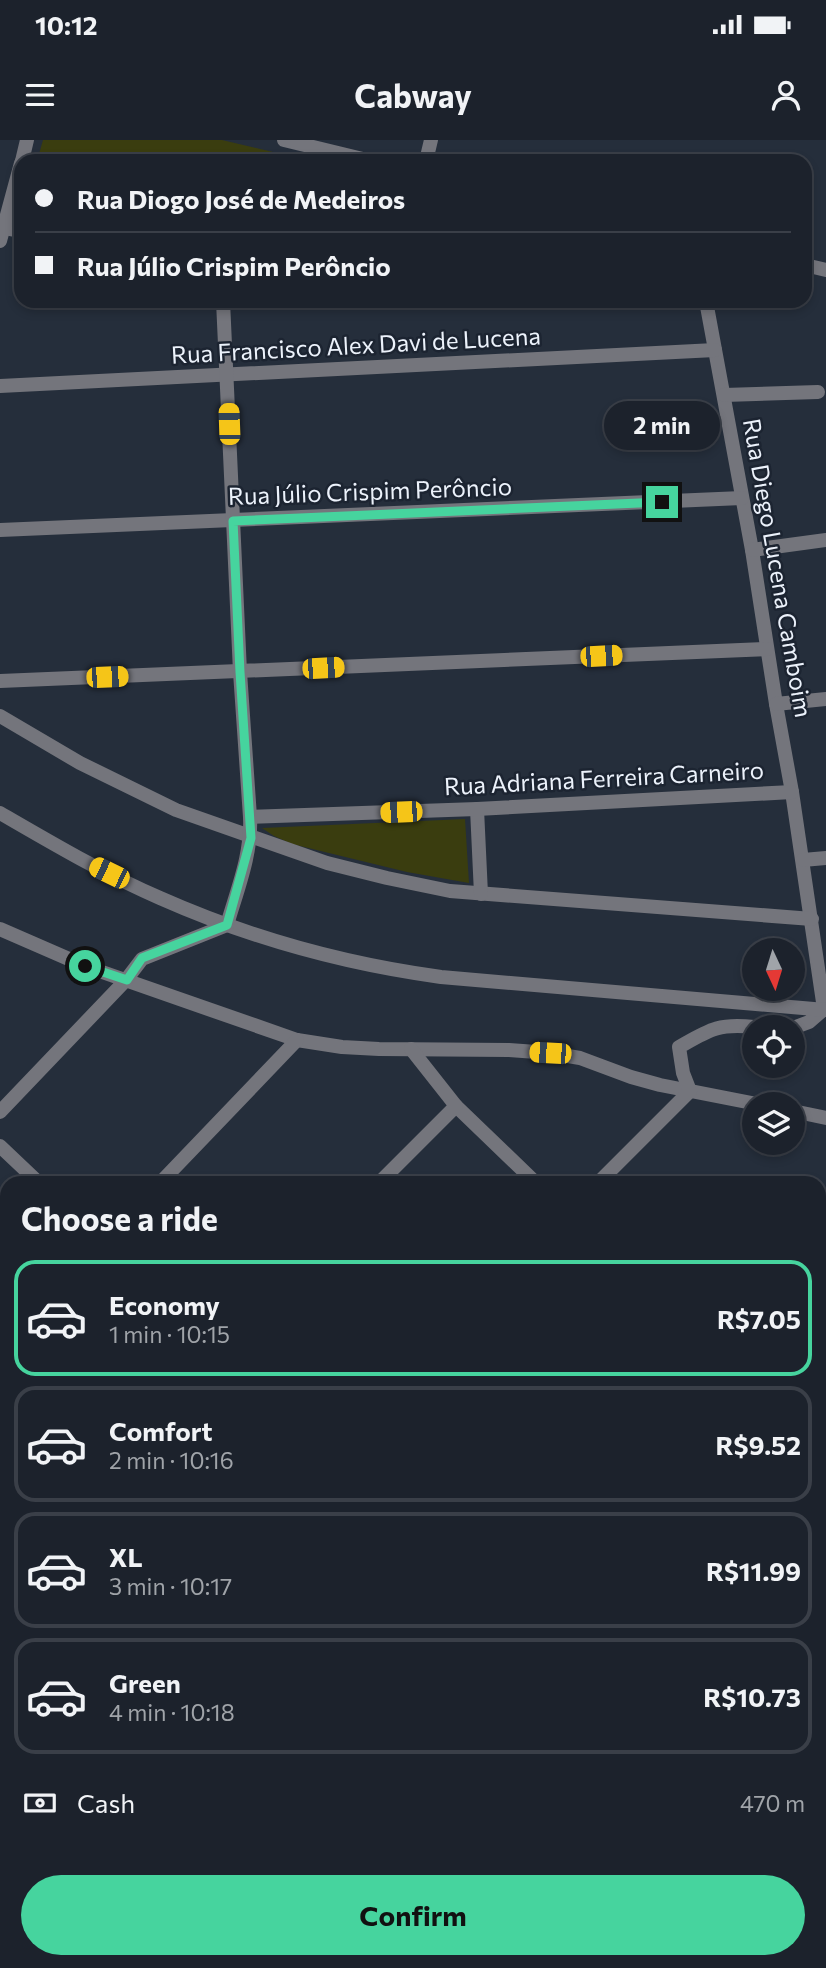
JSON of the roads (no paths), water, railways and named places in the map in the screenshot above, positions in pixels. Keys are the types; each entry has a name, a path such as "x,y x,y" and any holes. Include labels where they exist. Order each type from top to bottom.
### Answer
{"street":[{"path":"284,140 342,154"},
{"path":"1,234 14,187"},
{"path":"223,308 240,672 251,838 227,925"},
{"name":"Rua Diego Lucena Camboim","path":"707,308 752,550 825,1009"},
{"name":"Rua Francisco Alex Davi de Lucena","path":"0,386 715,350"},
{"path":"724,395 818,392"},
{"name":"Rua Júlio Crispim Perôncio","path":"0,530 742,498"},
{"path":"752,550 826,540"},
{"path":"0,681 768,649"},
{"path":"776,704 826,699"},
{"path":"0,716 80,763 176,810 327,863 450,891 812,919"},
{"name":"Rua Adriana Ferreira Carneiro","path":"250,817 477,809 792,792"},
{"path":"477,809 481,894"},
{"path":"0,813 159,898 227,925 320,953 408,972 553,988 825,1009"},
{"path":"803,860 826,858"},
{"path":"0,1112 127,980 142,958 227,925"},
{"path":"0,929 85,966 297,1040 342,1047 550,1053 580,1058 660,1085 742,1101"},
{"path":"805,1023 825,1009"},
{"path":"690,1091 682,1066 680,1047 710,1030 725,1026 742,1027"},
{"path":"167,1176 297,1040"},
{"path":"411,1049 456,1106 529,1176"},
{"path":"605,1176 690,1091"},
{"path":"386,1176 456,1106"},
{"path":"805,1114 826,1118"},
{"path":"0,1146 32,1176"}]}
